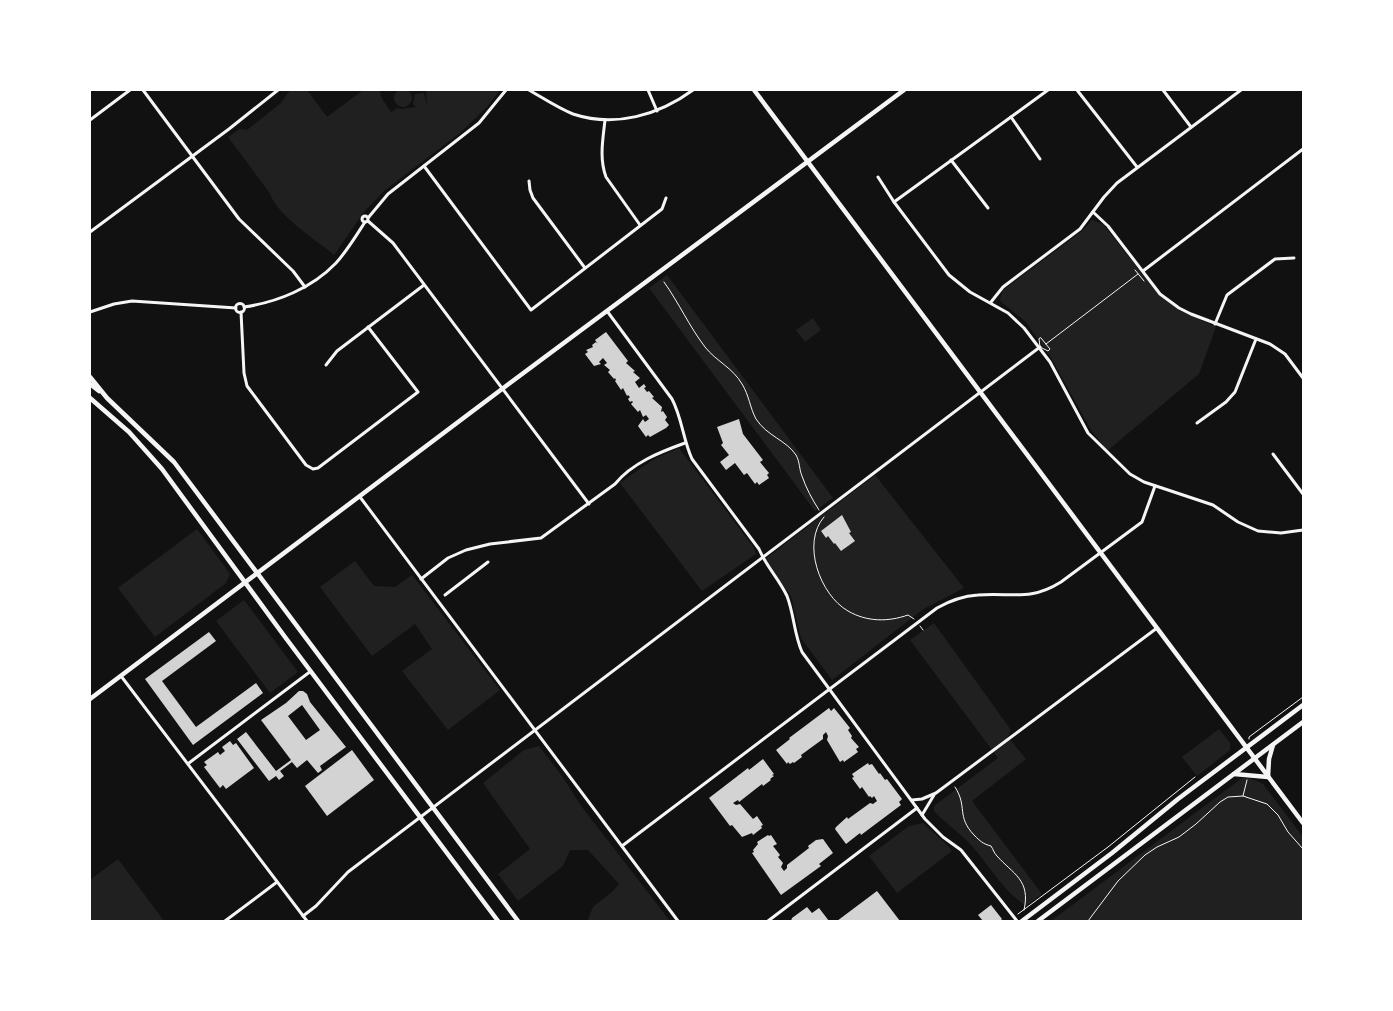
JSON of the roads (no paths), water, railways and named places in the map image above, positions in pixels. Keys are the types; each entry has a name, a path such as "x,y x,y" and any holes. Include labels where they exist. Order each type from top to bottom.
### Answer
{"main road":[{"path":"754,90 1303,823"},
{"path":"90,699 503,388 904,90"},
{"path":"90,377 107,398"},
{"path":"90,384 174,462 518,921"},
{"path":"90,398 129,432 162,469 498,921"},
{"path":"1022,921 1303,705"},
{"path":"1038,921 1303,722"},
{"path":"1268,777 1269,759 1273,745"},
{"path":"1234,774 1268,777"}],"street":[{"path":"90,120 130,90"},
{"path":"143,90 239,219 293,271 305,286"},
{"path":"90,232 265,102 278,90"},
{"path":"236,308 239,304 242,304 244,307 275,301 316,279 336,262 388,194 479,123 506,90"},
{"path":"529,90 572,113 604,120 632,117 657,111 693,90"},
{"path":"648,90 657,111"},
{"path":"894,202 1048,90"},
{"path":"1077,90 1136,167"},
{"path":"1164,90 1191,127"},
{"path":"991,302 1003,287 1080,229 1117,183 1241,90"},
{"path":"1011,117 1040,159"},
{"path":"604,120 602,154 606,177 640,225"},
{"path":"1143,271 1303,148"},
{"path":"951,160 988,208"},
{"path":"424,166 531,310 662,209 666,198"},
{"path":"878,177 894,202 949,276 970,292 991,302 1020,322 1050,362 1081,422 1093,439 1130,474 1155,486 1213,505 1238,522 1258,530 1281,533 1303,530"},
{"path":"529,181 533,198 585,268"},
{"path":"1093,212 1108,226 1160,294 1179,308 1215,324 1270,344 1285,354 1303,378"},
{"path":"367,220 392,243 589,504"},
{"path":"1215,324 1227,295 1275,259 1294,258"},
{"path":"326,366 337,351 424,286"},
{"path":"90,312 114,304 132,301 236,308 236,311 241,312"},
{"path":"244,307 241,312 244,373 247,386 306,465 313,469 318,468 418,392 368,327"},
{"path":"607,312 672,399 679,413 685,443 692,459 759,549 787,596 796,640 802,652 922,815 943,837 961,850 1017,921"},
{"path":"1197,423 1226,402 1235,392 1256,339"},
{"path":"303,916 316,906 348,872 1040,347"},
{"path":"421,579 448,558 466,550 490,544 541,538 589,504 648,458 660,451 685,443"},
{"path":"1274,454 1303,494"},
{"path":"622,846 938,608 952,600 980,594 1015,596 1040,593 1061,582 1142,522 1155,486"},
{"path":"360,497 678,921"},
{"path":"445,595 488,562"},
{"path":"922,815 929,801 936,793 1157,628"},
{"path":"189,763 311,671"},
{"path":"122,676 307,921"},
{"path":"911,800 922,799 936,793"},
{"path":"770,920 917,808"},
{"path":"225,921 277,882"}]}
